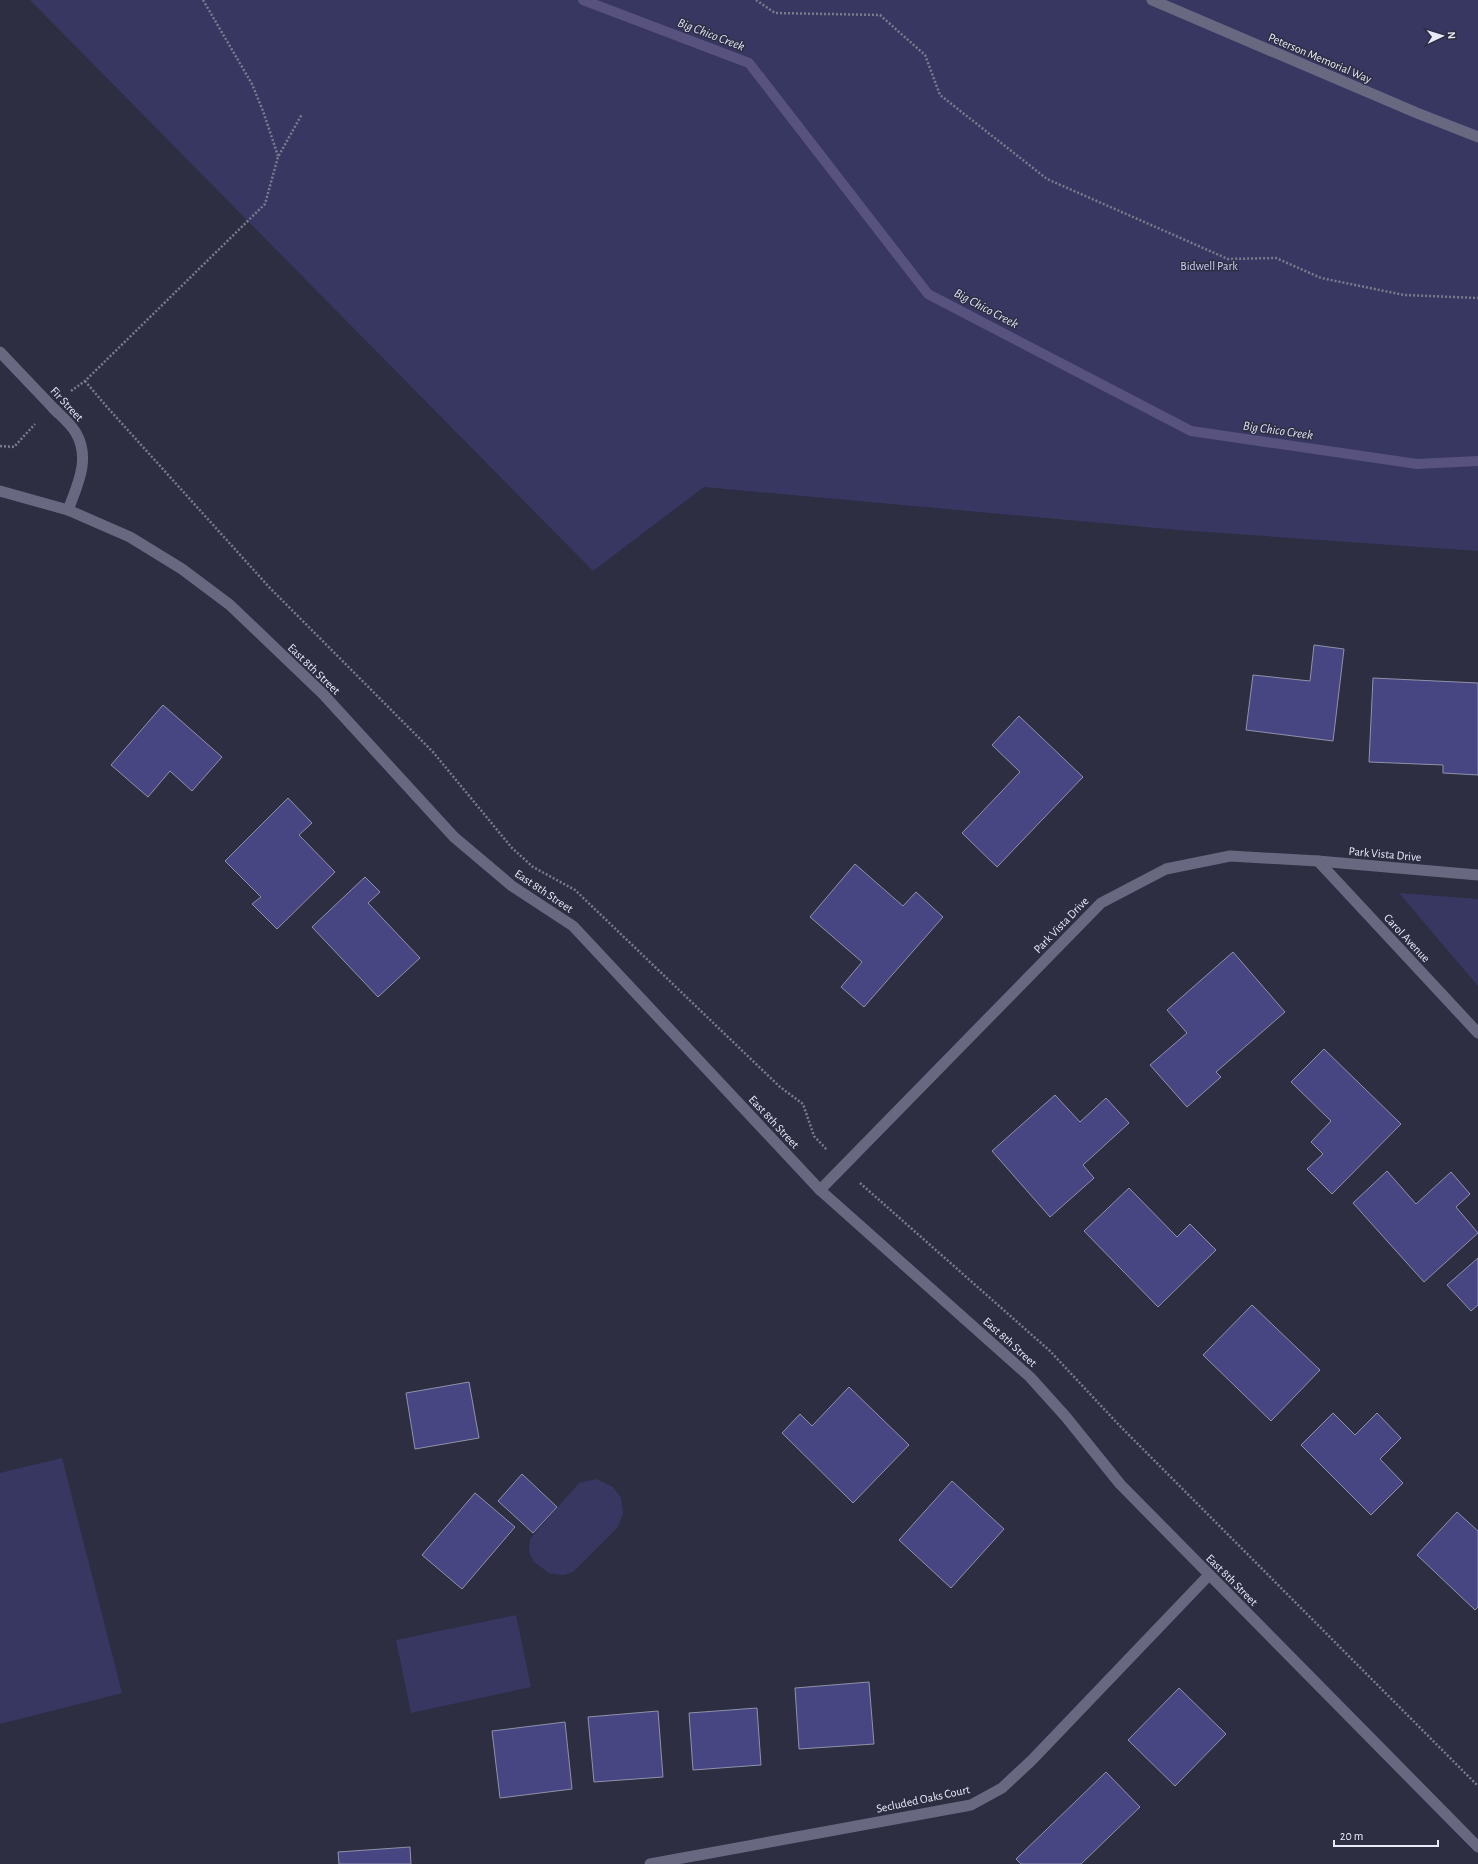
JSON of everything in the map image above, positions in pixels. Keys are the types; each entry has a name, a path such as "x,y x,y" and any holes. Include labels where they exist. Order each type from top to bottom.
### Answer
{"street":[{"name":"Peterson Memorial Way","path":"1152,0 1417,113 1478,137"},
{"name":"Fir Street","path":"0,352 76,432 82,450 82,471 68,510"},
{"name":"East 8th Street","path":"0,491 68,510 130,537 182,569 230,605 323,694 454,837 512,886 573,926 820,1190 1030,1377 1066,1417 1120,1484 1478,1847"},
{"name":"Park Vista Drive","path":"820,1190 1101,903 1166,869 1230,856 1318,861 1478,875"},
{"name":"Carol Avenue","path":"1318,861 1478,1032"},
{"name":"Secluded Oaks Court","path":"650,1864 971,1805 1002,1788 1032,1760 1209,1575"}],"path":[{"path":"203,0 252,84 278,156"},
{"path":"756,0 775,14 880,15 925,55 940,95 1047,179 1228,259 1276,258 1322,278 1404,294 1478,298"},
{"path":"67,395 85,381 265,204 278,156 302,114"},
{"path":"85,381 112,413 269,586 433,752 512,848 533,867 575,890 780,1087 804,1104 814,1136"},
{"path":"0,446 14,447 36,423"},
{"path":"872,1193 1050,1351 1124,1430 1478,1786"}],"green space":[{"name":"Bidwell Park","path":"30,0 1478,0 1478,551 1179,530 704,487 593,571"},
{"path":"1399,893 1478,899 1478,986"},
{"path":"62,1458 122,1693 0,1724 0,1473"},
{"path":"596,1479 613,1487 621,1498 623,1513 618,1527 573,1572 563,1575 549,1573 534,1562 529,1552 530,1539 579,1483"},
{"path":"516,1615 531,1687 411,1713 396,1640"}],"building":[{"path":"1314,645 1344,649 1333,741 1246,730 1253,675 1310,681"},
{"path":"1373,678 1478,683 1478,775 1443,773 1443,765 1369,762"},
{"path":"163,705 222,757 192,791 170,771 148,797 111,765"},
{"path":"1019,716 1083,777 997,867 962,833 1020,772 992,745"},
{"path":"288,798 312,823 299,835 335,872 277,929 252,904 261,897 225,861"},
{"path":"855,864 903,906 916,892 943,917 864,1007 841,987 862,962 810,917"},
{"path":"365,877 380,892 368,903 420,958 378,997 312,927"},
{"path":"1233,952 1285,1012 1216,1072 1221,1077 1187,1107 1150,1065 1187,1033 1167,1010"},
{"path":"1324,1049 1401,1124 1332,1194 1307,1169 1323,1154 1311,1142 1331,1121 1291,1082"},
{"path":"1055,1095 1080,1122 1106,1098 1129,1123 1083,1165 1094,1178 1050,1217 992,1151"},
{"path":"1387,1171 1416,1204 1451,1172 1470,1194 1456,1207 1478,1233 1424,1282 1353,1203"},
{"path":"1129,1188 1177,1237 1190,1224 1216,1250 1158,1307 1084,1231"},
{"path":"1478,1258 1478,1305 1471,1311 1447,1285"},
{"path":"1252,1305 1320,1370 1271,1421 1203,1355"},
{"path":"469,1382 479,1438 415,1449 406,1393"},
{"path":"849,1387 909,1445 853,1503 782,1433 800,1414 812,1426"},
{"path":"1333,1413 1355,1435 1377,1413 1401,1438 1380,1459 1403,1483 1371,1515 1301,1445"},
{"path":"522,1474 557,1507 533,1533 498,1501"},
{"path":"952,1481 1004,1529 951,1588 899,1540"},
{"path":"475,1493 515,1527 462,1589 422,1555"},
{"path":"1457,1512 1478,1531 1478,1607 1475,1610 1417,1555"},
{"path":"869,1682 874,1744 799,1749 795,1688"},
{"path":"1179,1688 1226,1734 1175,1786 1128,1740"},
{"path":"757,1708 761,1765 693,1770 689,1713"},
{"path":"658,1711 663,1777 594,1782 588,1717"},
{"path":"565,1722 572,1789 500,1798 492,1731"},
{"path":"1106,1772 1140,1807 1081,1864 1021,1864 1016,1859"},
{"path":"410,1847 411,1864 339,1864 338,1852"}],"waterway":[{"name":"Big Chico Creek","path":"583,0 749,63 928,294 1191,431 1417,464 1478,461"}]}
